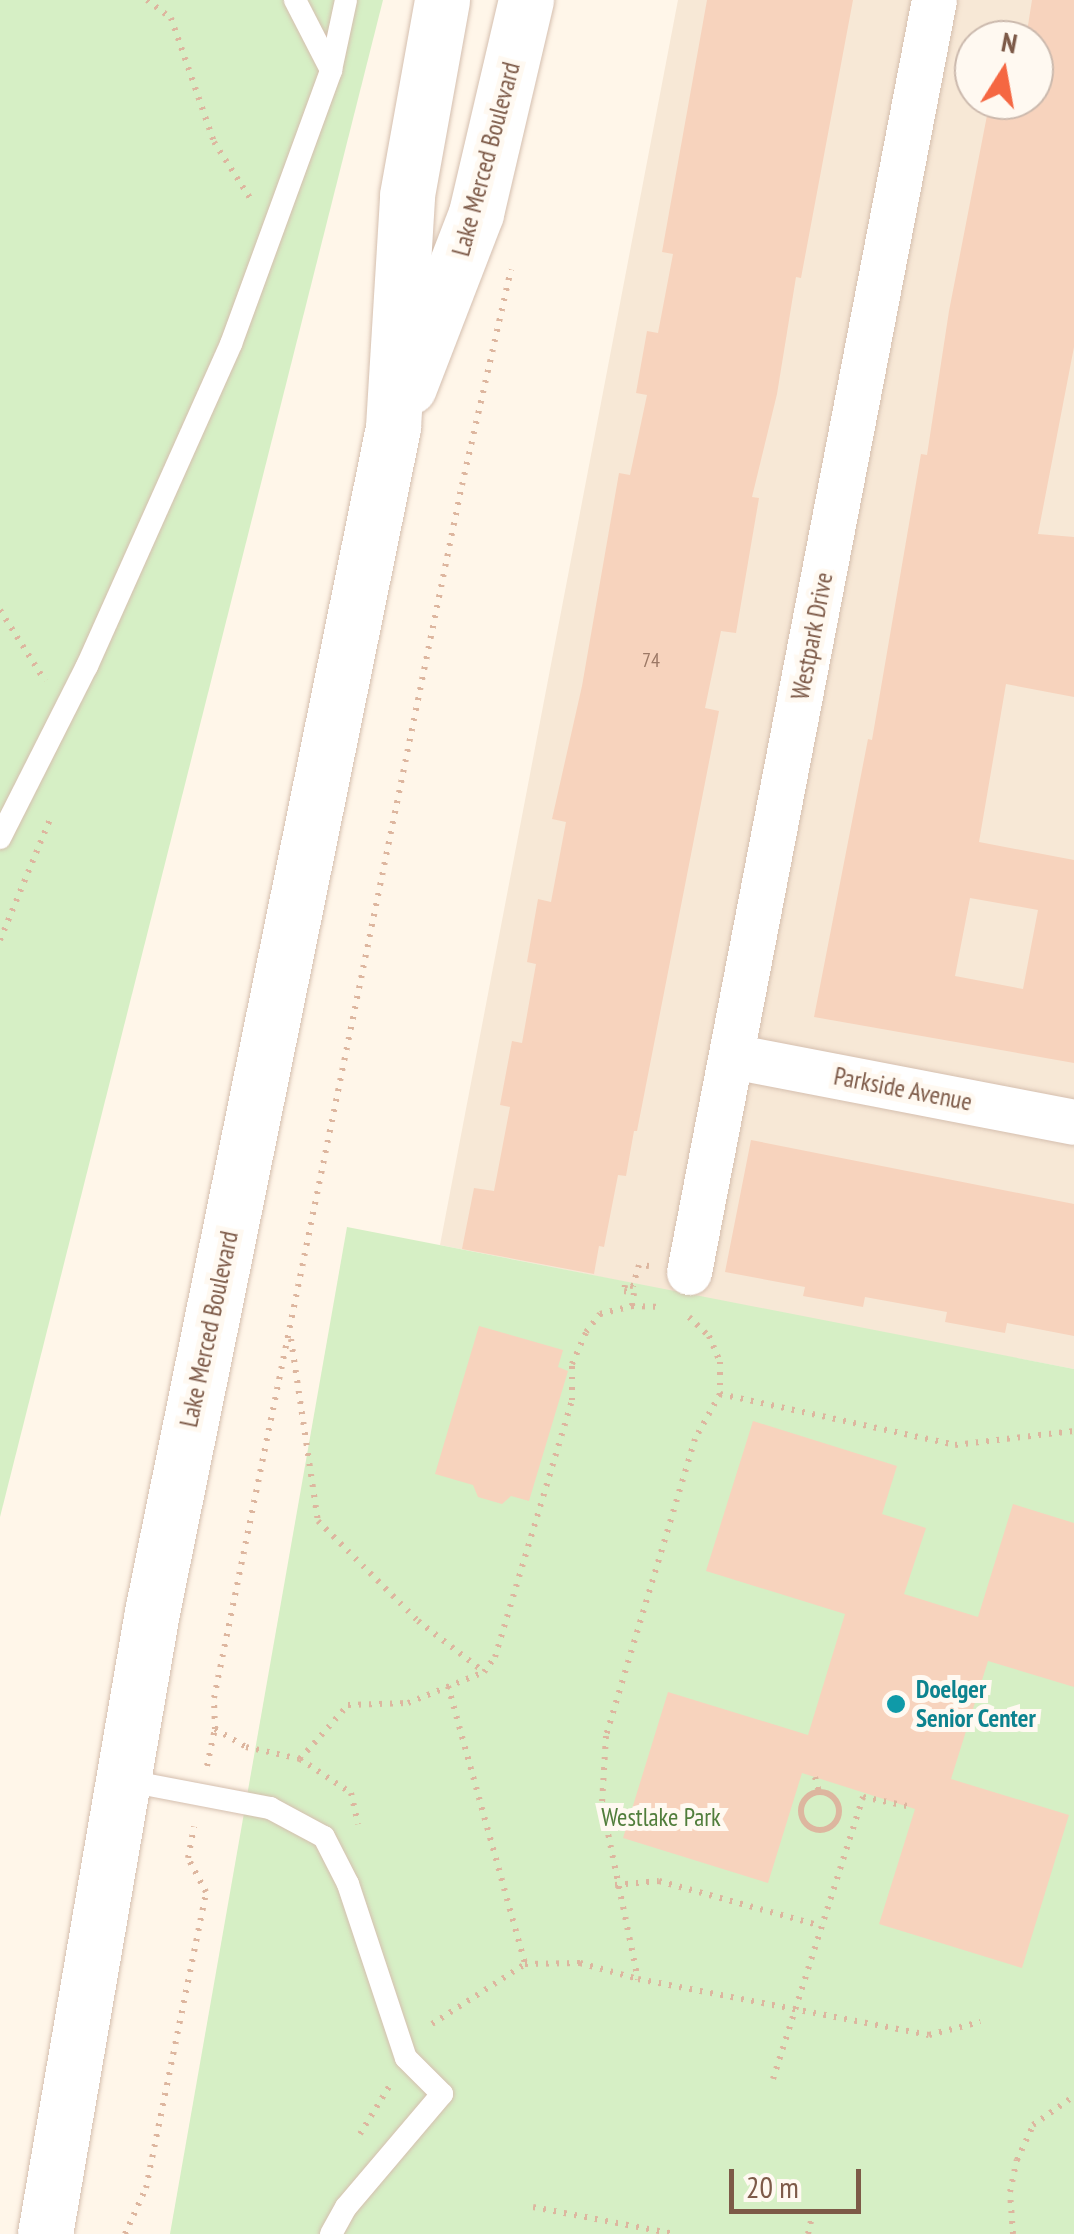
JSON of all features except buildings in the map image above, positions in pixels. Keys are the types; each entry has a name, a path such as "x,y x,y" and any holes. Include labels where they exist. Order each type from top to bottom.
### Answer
{"main road":[{"name":"Lake Merced Boulevard","path":"45,2234 121,1780 191,1410 393,427 407,196 442,0"},
{"name":"Lake Merced Boulevard","path":"393,427 476,213 526,0"}],"street":[{"name":"Westpark Drive","path":"690,1272 934,0"},
{"name":"Parkside Avenue","path":"732,1056 1074,1122"}],"lane":[{"path":"295,0 331,70"},
{"path":"0,838 174,477 231,344 331,70 346,0"},
{"path":"121,1780 270,1808 324,1837 348,1884 406,2058 442,2094 346,2207 331,2234"}],"path":[{"path":"147,0 172,18 214,142 228,169 248,197 279,210"},
{"path":"125,2234 146,2188 206,1892 188,1858 215,1729 214,1698 462,485 514,252"},
{"path":"300,1759 348,1705 408,1703 484,1672 495,1657 572,1400 572,1364 586,1332 600,1314 632,1306"},
{"path":"290,1330 318,1521 418,1621 484,1672"},
{"path":"638,1979 615,1885 602,1804 606,1736 695,1439 720,1394 955,1445 1074,1431"},
{"path":"448,1686 525,1964"},
{"path":"815,1777 819,1792"},
{"path":"839,1812 829,1828 809,1828 801,1806 809,1795 819,1792 835,1799 839,1812 855,1820"},
{"path":"773,2080 862,1797 907,1806"},
{"path":"615,1885 659,1881 822,1926"},
{"path":"432,2024 525,1964 580,1963 638,1979 929,2035 980,2022"},
{"path":"1013,2234 1010,2192 1017,2160 1033,2126 1074,2096"},
{"path":"532,2207 674,2234"},
{"path":"808,2234 814,2208"}],"shaded area":[{"path":"678,0 1074,0 1074,1369 633,1286 636,1284 440,1245"}],"green space":[{"path":"0,0 383,0 0,1517"},
{"name":"Westlake Park","path":"347,1227 1074,1369 1074,2234 170,2234"}],"place":[{"name":"Doelger Senior Center","path":"896,1704"}]}
